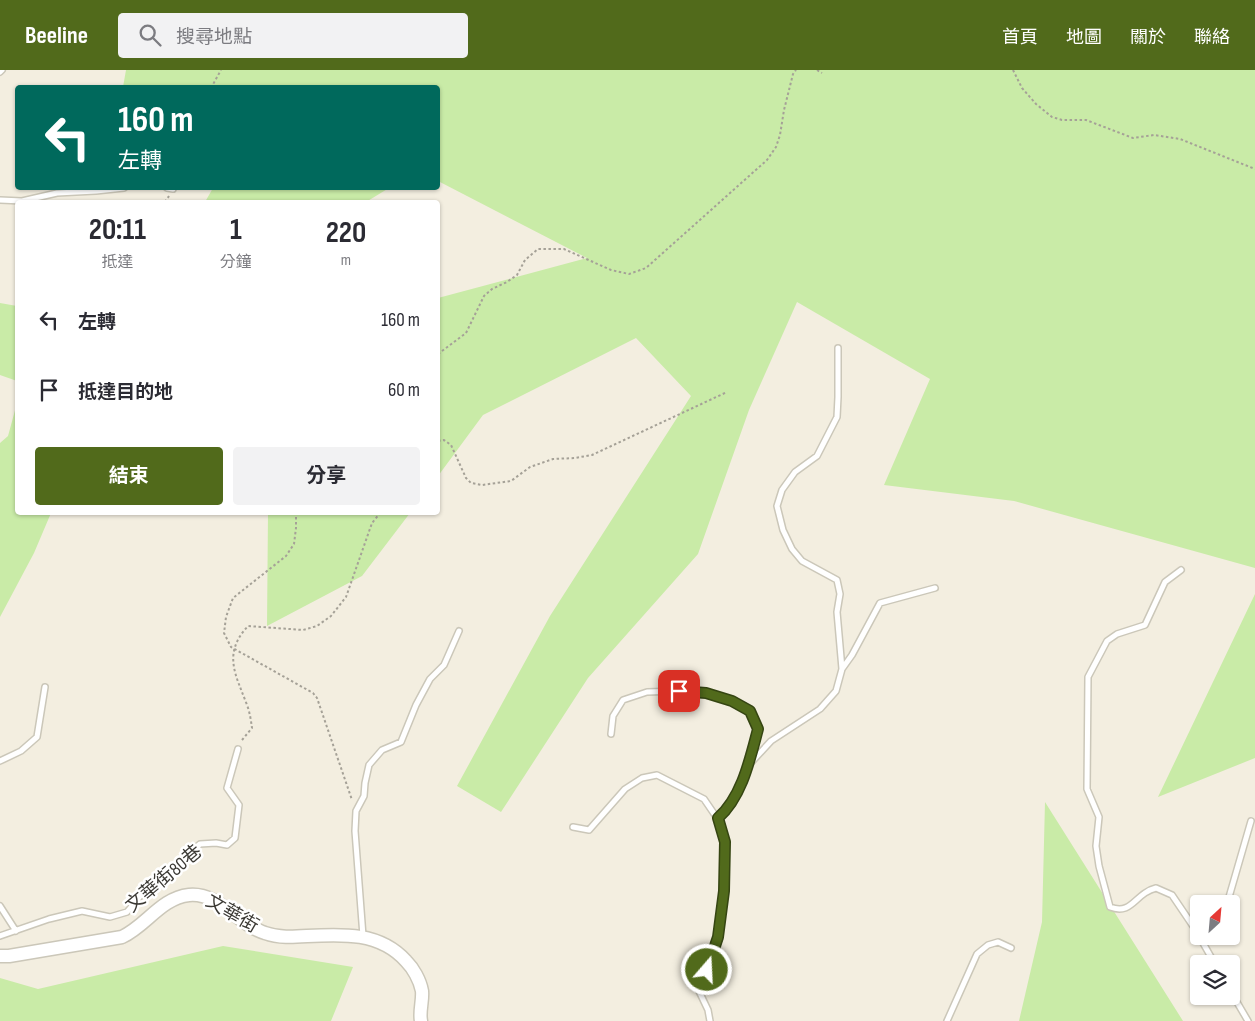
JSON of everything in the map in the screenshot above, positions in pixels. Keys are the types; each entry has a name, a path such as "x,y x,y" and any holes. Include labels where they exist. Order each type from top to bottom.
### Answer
{"street":[{"name":"文華街","path":"0,956 10,956 122,937 131,933 170,902 189,895 202,896 213,900 244,923 267,934 291,937 339,935 363,937 374,939 388,946 409,964 415,973 422,990 421,1021"}],"lane":[{"path":"26,200 57,193 105,190"},
{"path":"0,200 15,201"},
{"path":"745,769 771,741 820,709 836,691 842,669 837,612 840,594 836,580 802,561 792,549 782,530 777,506 782,490 795,472 817,456 837,417 838,348"},
{"path":"1181,570 1165,582 1145,625 1117,634 1107,641 1088,677 1087,789 1099,817 1096,846 1099,866 1110,907 1118,910 1131,906 1146,892 1156,888 1172,895 1190,919"},
{"path":"842,669 852,655 880,603 934,588"},
{"path":"363,937 354,831 356,811 364,796 369,765 382,750 401,742 416,705 430,679 444,665 459,631"},
{"path":"0,761 22,751 37,737 45,687"},
{"path":"611,734 614,716 623,700 647,692 679,691 706,693 732,701 750,711 758,729 745,769 728,809 718,818"},
{"name":"文華街80巷","path":"0,936 49,919 82,911 110,917 127,912 142,894 200,844 216,843 227,845 235,838 239,805 227,788 238,749"},
{"path":"573,827 589,830 625,789 642,778 657,775 704,799 718,818 725,842 724,891 718,937 698,989 708,1010 710,1021"},
{"path":"1230,895 1251,821"},
{"path":"0,906 16,931"},
{"path":"947,1021 977,954 988,945 998,942 1011,948"},
{"path":"1239,1005 1248,1021"}],"path":[{"path":"213,85 221,70"},
{"path":"440,352 466,333 484,296 492,289 508,282 517,275 525,260 538,249 564,249 610,270 629,274 646,268 767,160 776,147 790,83 796,70"},
{"path":"817,70 822,73"},
{"path":"1013,70 1022,88 1036,104 1052,117 1062,120 1086,120 1133,138 1154,136 1180,139 1255,169"},
{"path":"440,441 444,440 451,445 466,478 472,483 482,485 511,481 530,467 553,459 592,455 727,392"},
{"path":"296,515 294,544 286,556 233,598 226,616 224,633 231,646 235,649 317,698 356,811"},
{"path":"242,740 252,728 248,707 238,685 232,664 240,634 248,626 302,630 317,626 331,616 346,597 372,523 379,515"}],"green space":[{"path":"126,70 1255,70 1255,568 1014,501 884,485 930,379 797,302 749,410 698,554 588,678 501,812 457,786 550,616 691,396 636,338 483,415 440,473 440,297 587,258 440,182 440,85 123,85"},
{"path":"212,190 386,190 369,200 206,200"},
{"path":"0,303 15,306 15,380 0,375"},
{"path":"15,410 15,515 50,515 34,553 0,617 0,443 8,436"},
{"path":"268,515 408,515 362,576 267,626"},
{"path":"1255,594 1255,758 1158,797"},
{"path":"1045,802 1183,1021 1019,1021 1042,922"},
{"path":"223,946 353,967 331,1021 0,1021 0,978 38,989"}],"route":[{"path":"679,691 706,693 732,701 750,711 758,729 741,782 728,809 718,818 725,842 724,891 718,937 707,970"}]}
